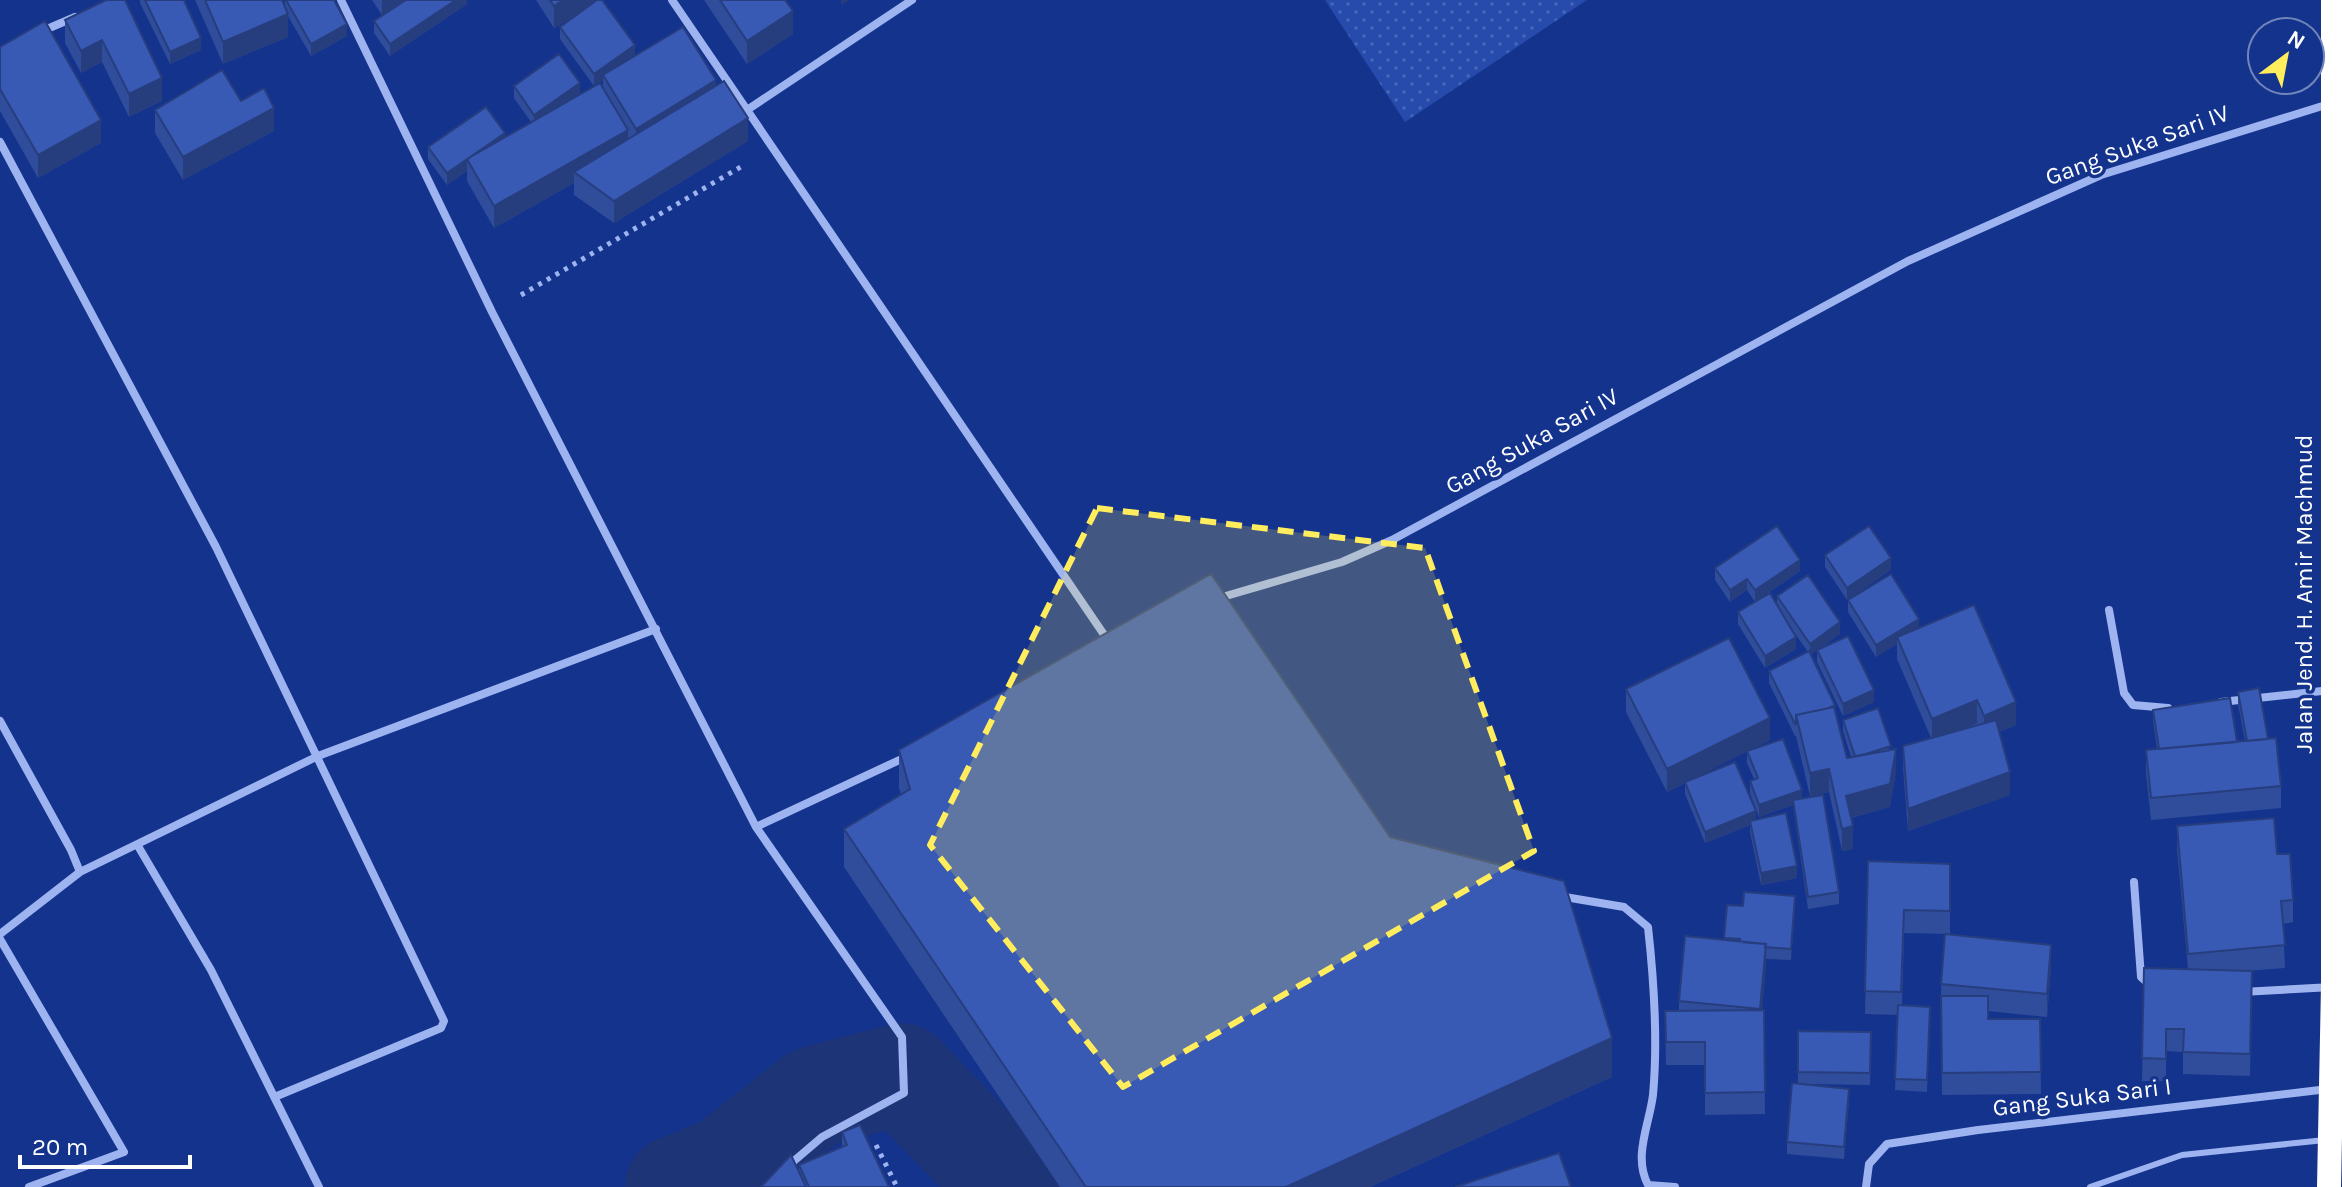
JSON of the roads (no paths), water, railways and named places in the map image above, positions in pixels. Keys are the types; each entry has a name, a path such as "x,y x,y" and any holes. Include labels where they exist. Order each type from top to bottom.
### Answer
{"highway":[{"name":"Jalan Jend. H. Amir Machmud","path":"2329,1187 2333,1089 2333,0"}],"street":[{"path":"341,0 492,312 756,827 902,1037 904,1093 822,1137 775,1177"},
{"path":"672,0 1112,645"},
{"path":"747,110 912,0"},
{"path":"28,38 84,13"},
{"name":"Gang Suka Sari IV","path":"1208,602 1342,562 1392,540 1908,261 2101,175 2332,103"},
{"path":"0,142 216,547 444,1021 441,1028 277,1096"},
{"path":"1222,596 1231,609"},
{"path":"2109,610 2124,693 2133,705 2145,709 2176,708"},
{"path":"29,1187 124,1152 0,936 80,872 318,756 656,629"},
{"path":"1098,652 1125,639"},
{"path":"2206,704 2332,690"},
{"path":"0,721 80,872"},
{"path":"0,743 10,739"},
{"path":"756,827 914,753"},
{"path":"138,846 211,970 277,1096 319,1187"},
{"path":"2134,882 2141,977 2153,989 2162,990"},
{"path":"1553,895 1624,907 1648,927 1653,968 1653,1094 1641,1171 1648,1185 1675,1187"},
{"path":"2232,992 2277,993 2333,986"},
{"name":"Gang Suka Sari I","path":"1866,1187 1869,1164 1887,1144 1993,1128 2333,1089"}],"lane":[{"path":"2090,1187 2182,1155 2331,1140"}],"waterway":[{"path":"676,1187 725,1167 814,1097 902,1074 1010,1187"}]}
